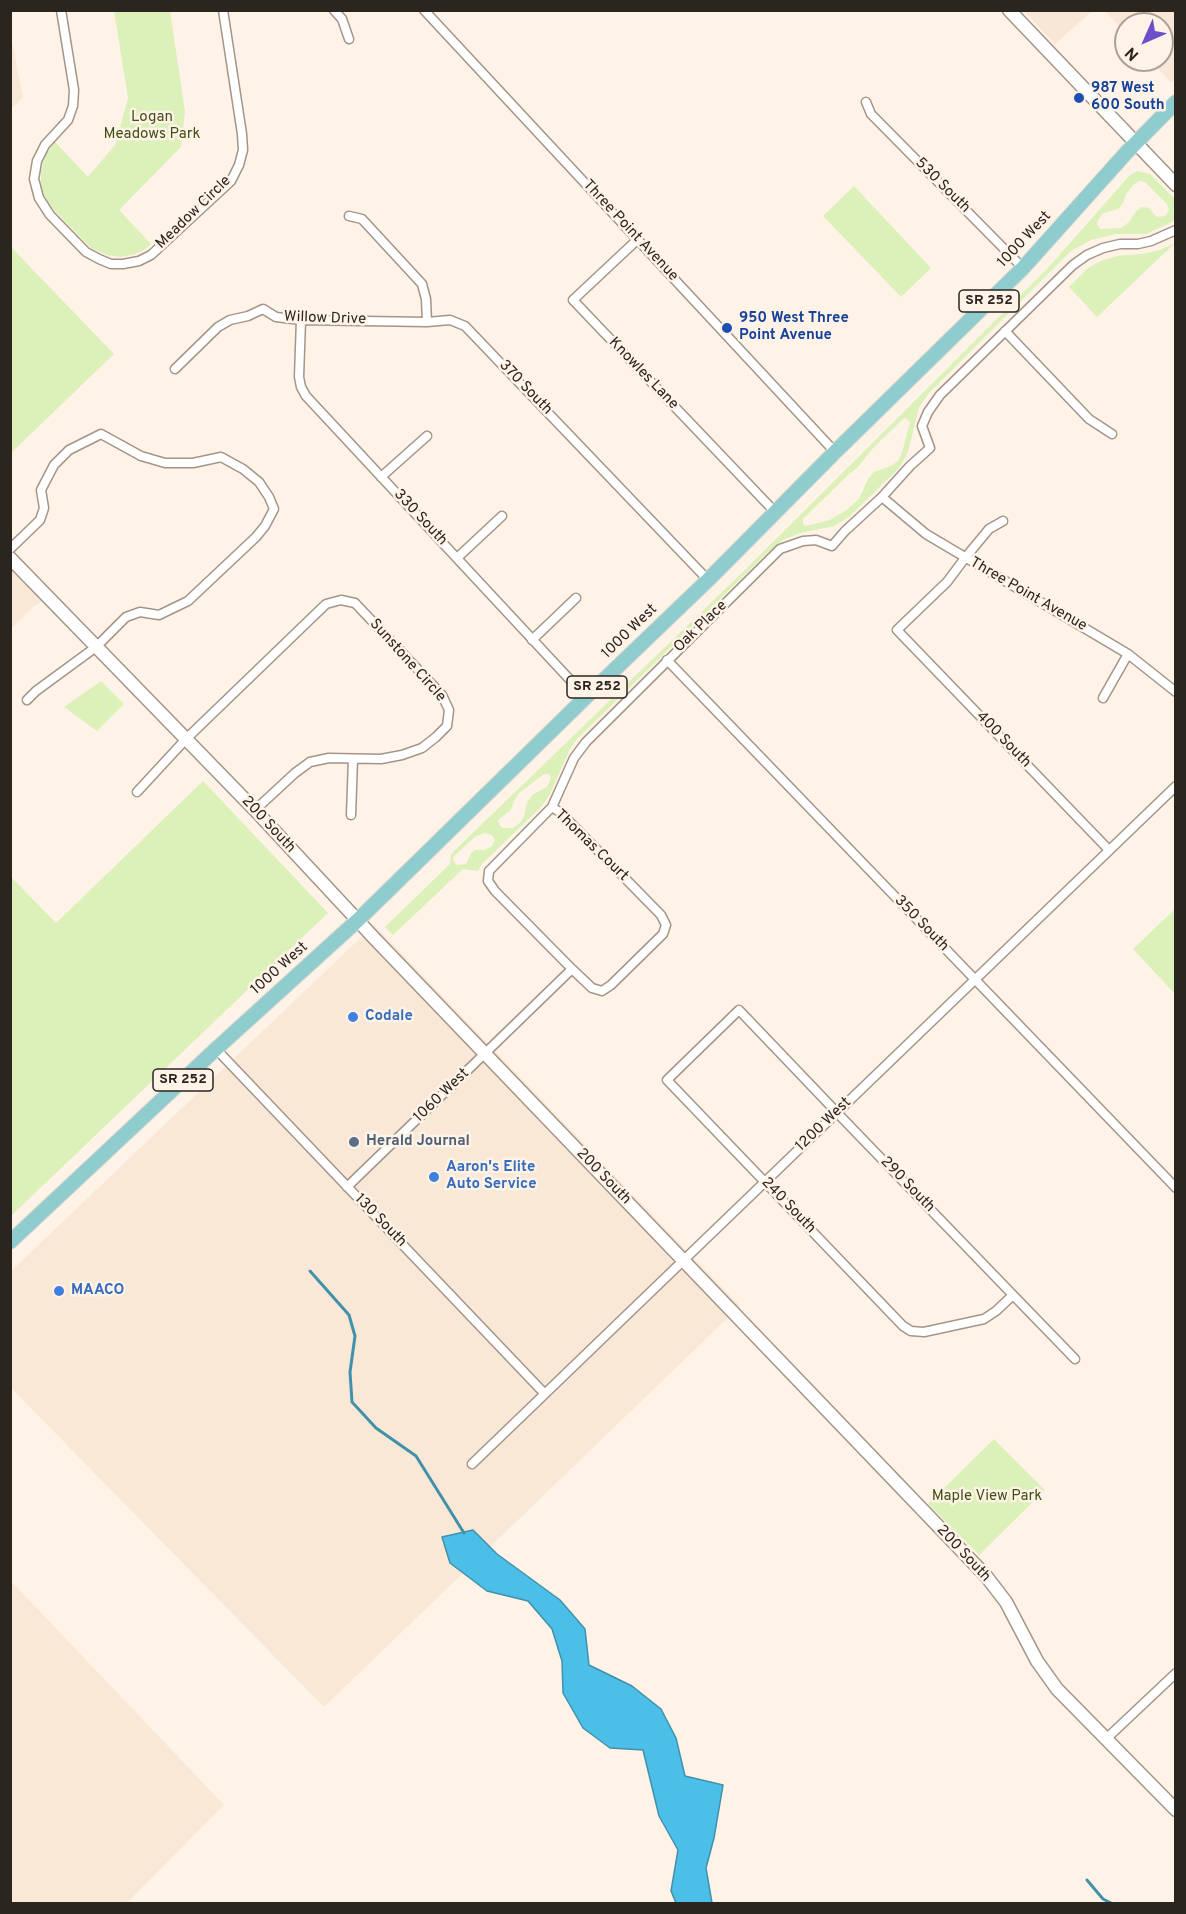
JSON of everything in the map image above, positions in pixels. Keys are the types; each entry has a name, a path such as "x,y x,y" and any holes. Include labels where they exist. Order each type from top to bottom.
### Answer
{"main road":[{"name":"1000 West","path":"10,1242 358,920 708,580 1023,268 1176,102"}],"street":[{"name":"Meadow Circle","path":"61,10 74,90 73,106 68,120 45,145 37,160 34,180 39,198 50,215 86,252 111,264 139,261 151,255 231,181 239,165 243,150 242,134 223,10"},
{"path":"334,10 342,19 349,39"},
{"name":"Three Point Avenue","path":"424,10 835,452"},
{"path":"1009,10 1176,184"},
{"name":"530 South","path":"866,102 871,114 1023,268"},
{"path":"349,216 362,219 422,284 426,299 427,322"},
{"path":"882,497 930,448 922,426 928,412 940,395 1073,264 1103,248 1151,241 1176,230"},
{"name":"Knowles Lane","path":"637,240 573,300 776,512"},
{"name":"Willow Drive","path":"175,369 218,327 230,320 248,316 263,309 276,317 301,320 427,322"},
{"name":"330 South","path":"301,320 299,377 306,396 586,697"},
{"name":"370 South","path":"427,322 450,320 465,326 708,580"},
{"path":"1005,331 1089,419 1112,434"},
{"path":"10,549 40,520 44,508 41,490 54,465 69,450 101,434 141,456 165,463 193,462 222,457 243,469 259,482 274,508 265,526 256,537 188,601 159,615 140,612 126,617 96,646 27,700"},
{"path":"381,477 427,436"},
{"name":"Three Point Avenue","path":"882,497 926,534 1128,654 1176,692"},
{"name":"Oak Place","path":"552,807 574,758 586,742 780,549 803,541 816,540 832,546 882,497"},
{"path":"457,558 502,516"},
{"path":"965,558 989,529 1003,521"},
{"name":"200 South","path":"10,558 255,810 986,1576 1006,1602 1037,1661 1057,1689 1176,1810"},
{"name":"400 South","path":"965,558 947,582 897,630 1109,850"},
{"path":"532,640 576,598"},
{"name":"Sunstone Circle","path":"137,792 186,739 326,604 341,600 355,603 442,695 449,710 447,726 422,748 402,755 381,759 329,758 310,762 255,810"},
{"path":"1103,698 1128,654"},
{"name":"350 South","path":"667,660 1176,1188"},
{"path":"351,815 353,759"},
{"name":"1200 West","path":"472,1464 1176,786"},
{"name":"Thomas Court","path":"552,807 561,813 661,915 666,925 663,934 602,991 592,988 572,969 495,891 489,881 489,872 552,807"},
{"path":"486,1054 572,969"},
{"name":"290 South","path":"739,1010 1075,1359"},
{"name":"240 South","path":"739,1010 667,1080 765,1183 910,1331 924,1332 984,1319 1014,1295"},
{"name":"130 South","path":"216,1049 544,1393"},
{"name":"1060 West","path":"347,1187 486,1054"},
{"path":"1106,1739 1176,1673"}],"shaded area":[{"path":"1024,11 1092,11 1055,44"},
{"path":"1105,11 1175,11 1175,79 1171,83 1161,72 1174,72 1174,12 1114,12 1114,21"},
{"path":"10,31 23,98 11,109 10,109"},
{"path":"11,550 53,594 33,607 11,629"},
{"path":"374,925 740,1306 324,1707 11,1388 11,1271"},
{"path":"11,1581 224,1805 127,1903 11,1903"}],"green space":[{"name":"Logan Meadows Park","path":"114,11 170,11 185,112 181,147 119,210 151,244 135,254 121,257 107,255 91,248 46,200 41,185 45,155 55,142 88,177 115,145 128,98"},
{"path":"1137,171 1150,174 1175,199 1175,218 1172,222 1146,234 1116,234 1091,240 1071,251 929,393 919,407 908,452 899,468 849,517 834,526 800,533 783,540 768,552 577,739 542,806 482,864 478,871 463,869 393,935 385,927 450,864 451,854 750,565 1048,268 1129,176","holes":["1139,181 1145,182 1167,204 1169,210 1166,215 1156,216 1149,208 1142,207 1121,228 1100,229 1097,224 1103,213 1118,209 1133,185","906,418 910,422 898,461 874,472 868,479 859,499 848,509 830,520 806,526 803,524 803,519 857,468 874,447","544,774 549,774 551,778 547,787 532,795 521,822 513,828 504,828 500,826 498,820 511,810 519,793","485,833 492,835 495,840 492,846 485,850 475,850 471,853 466,864 457,865 453,860 454,856 476,836"]},
{"path":"854,186 931,268 901,297 823,216"},
{"path":"1175,243 1097,317 1069,287 1088,268 1100,261 1117,256 1160,250"},
{"path":"11,247 114,354 11,453"},
{"path":"101,681 124,704 97,731 64,707"},
{"path":"203,781 328,913 11,1216 11,877 56,923"},
{"path":"1175,909 1175,994 1133,949"},
{"name":"Maple View Park","path":"994,1439 1045,1490 979,1555 928,1504"}],"water":[{"path":"473,1530 497,1554 560,1600 585,1629 589,1665 632,1686 661,1709 676,1738 685,1776 723,1785 714,1838 706,1868 712,1903 676,1903 671,1891 678,1850 659,1816 643,1750 610,1748 583,1728 563,1693 562,1661 552,1629 528,1601 487,1591 450,1563 442,1537"}],"waterway":[{"path":"310,1271 349,1315 355,1336 350,1372 352,1402 376,1428 416,1456 464,1533"},
{"path":"1087,1880 1103,1899 1113,1904"}],"place":[{"name":"987 West 600 South","path":"1079,98"},
{"name":"950 West Three Point Avenue","path":"727,328"},
{"name":"Codale","path":"353,1017"},
{"name":"Herald Journal","path":"354,1142"},
{"name":"Aaron's Elite Auto Service","path":"434,1177"},
{"name":"MAACO","path":"59,1291"}]}
